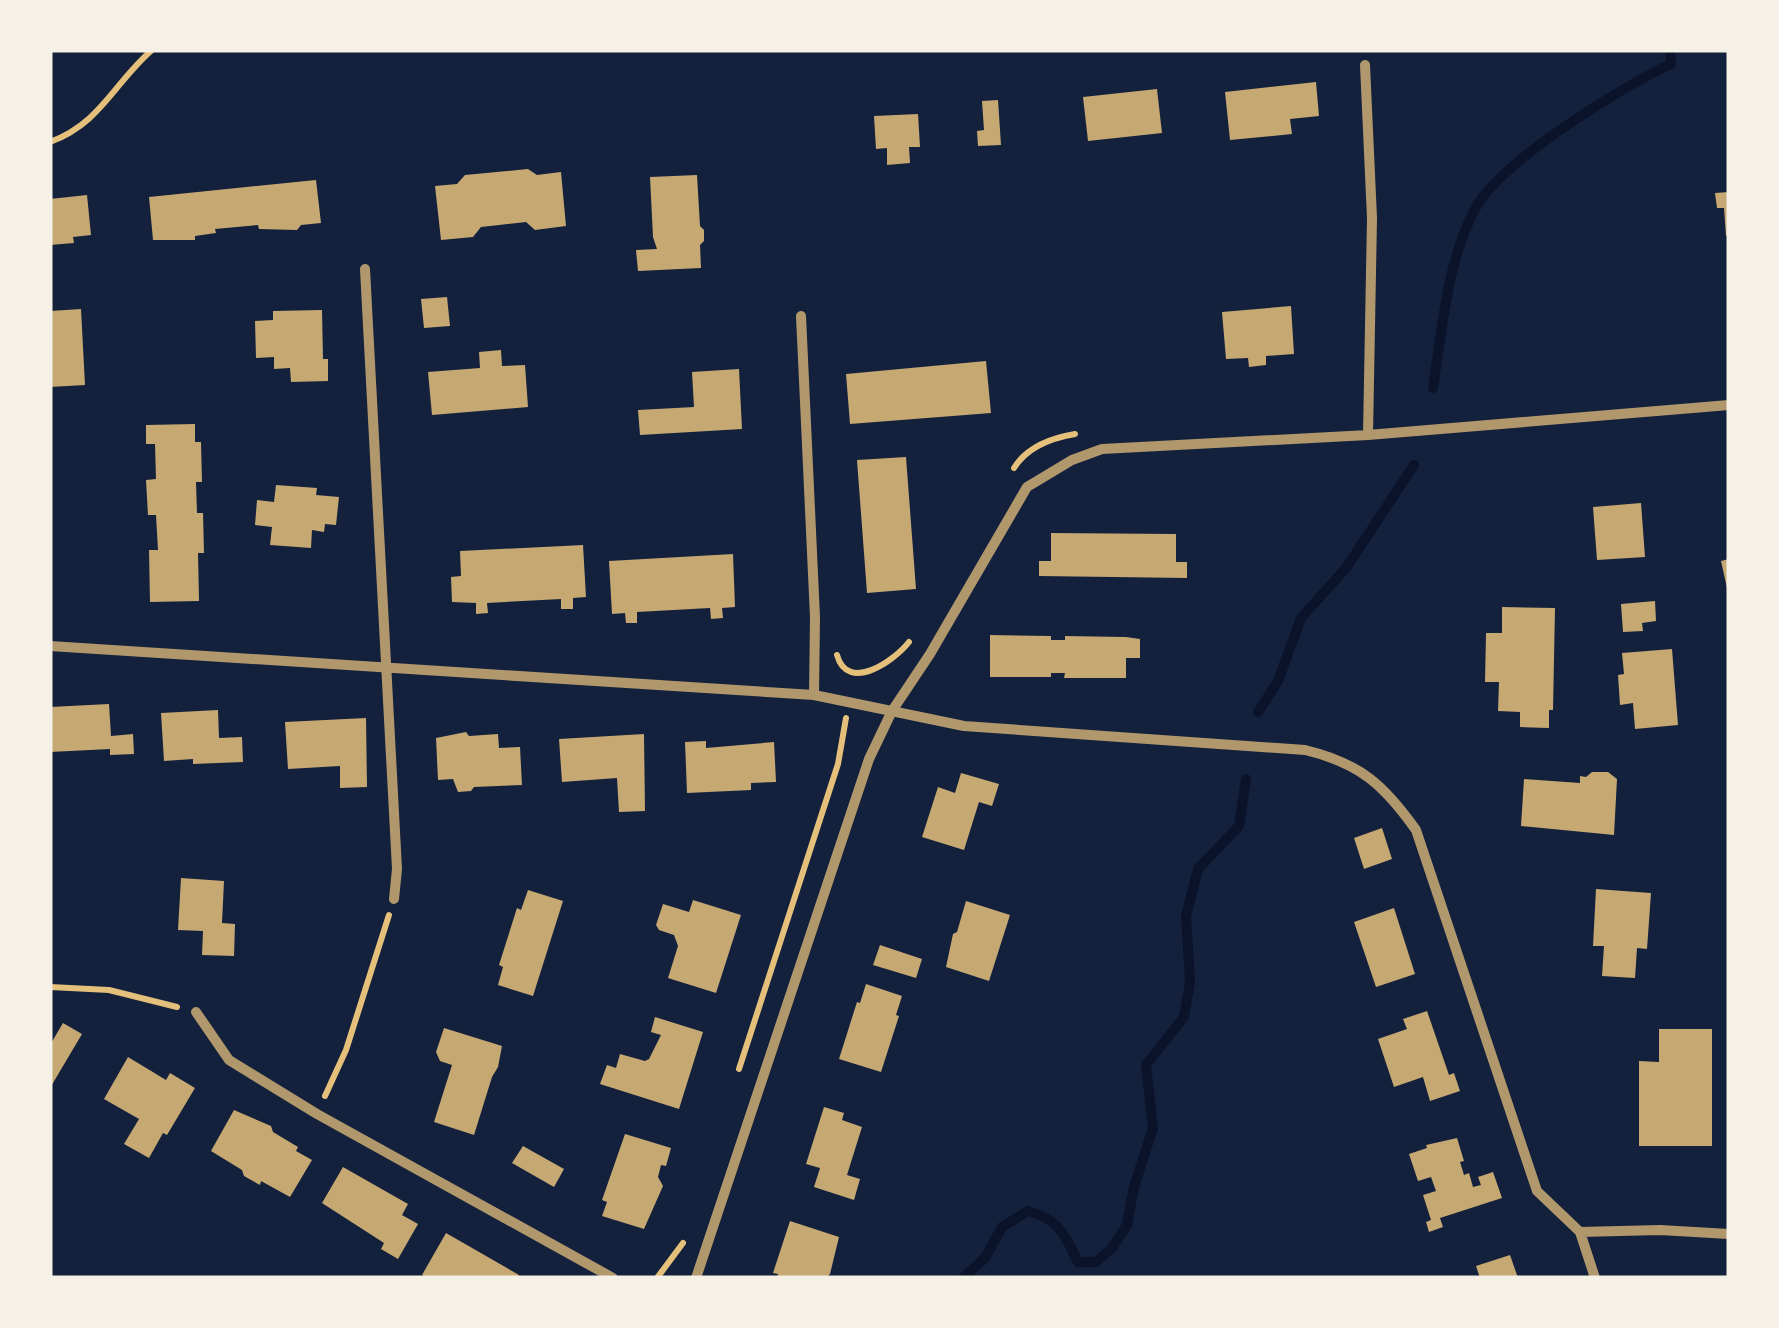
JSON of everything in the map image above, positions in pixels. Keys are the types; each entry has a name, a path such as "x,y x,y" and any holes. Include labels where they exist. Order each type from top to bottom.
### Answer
{"street":[{"path":"1365,66 1372,218 1368,435"},
{"path":"364,269 397,869 394,899"},
{"path":"800,316 815,617 814,695"},
{"path":"696,1278 869,758 892,710 930,654 1026,486 1072,460 1102,449 1368,435 1729,405"},
{"path":"50,646 814,695 964,726 1305,750 1339,758 1393,797 1416,830 1537,1191 1580,1232 1595,1278"},
{"path":"196,1012 229,1060 317,1114 613,1278"},
{"path":"1580,1232 1660,1230 1729,1234"}],"path":[{"path":"50,142 96,116 131,68 152,50"},
{"path":"1008,478 1018,461 1036,446 1076,434"},
{"path":"815,617 847,670 879,669 898,656 910,640"},
{"path":"736,1079 838,764 848,702 858,672"},
{"path":"317,1114 346,1050 394,899"},
{"path":"50,987 110,990 196,1012"},
{"path":"657,1278 682,1246 688,1227"}],"building":[{"path":"1316,82 1319,116 1290,119 1292,134 1230,140 1225,92"},
{"path":"1157,89 1162,133 1088,141 1083,97"},
{"path":"998,100 1001,145 978,146 977,131 984,130 982,101"},
{"path":"918,114 920,147 909,147 910,163 887,165 887,148 876,149 874,116"},
{"path":"528,169 537,175 561,172 566,226 535,230 526,222 481,227 473,237 441,240 435,186 457,184 465,175"},
{"path":"697,175 700,226 704,230 701,268 638,271 636,250 657,249 650,177"},
{"path":"316,180 321,223 301,225 297,230 259,229 258,225 215,229 216,233 195,236 195,240 153,240 149,197"},
{"path":"1729,192 1726,236 1724,208 1717,208 1715,193"},
{"path":"87,195 91,235 73,237 74,243 50,245 50,199"},
{"path":"447,297 450,326 424,328 421,299"},
{"path":"1291,306 1294,354 1266,356 1266,365 1249,367 1248,358 1226,359 1222,312"},
{"path":"81,309 85,385 50,387 50,311"},
{"path":"322,310 323,359 328,359 328,381 291,382 290,368 274,369 274,357 256,358 255,321 273,320 273,311"},
{"path":"501,350 502,366 525,365 528,407 432,415 428,372 480,368 479,352"},
{"path":"986,361 991,413 850,424 846,374"},
{"path":"739,369 742,429 640,435 638,410 694,407 692,372"},
{"path":"195,424 195,442 201,442 202,482 196,482 197,513 203,513 204,553 198,553 199,601 150,602 149,550 158,550 156,515 148,515 146,480 156,479 155,444 146,444 146,425"},
{"path":"906,457 916,589 867,593 857,460"},
{"path":"276,485 317,488 316,495 339,497 336,525 325,524 324,532 312,530 311,548 270,545 272,527 255,525 257,500 274,502"},
{"path":"1641,503 1645,557 1597,560 1593,507"},
{"path":"1051,533 1176,534 1176,562 1187,562 1187,578 1039,576 1039,561 1051,561"},
{"path":"583,545 586,597 573,598 573,609 561,609 561,599 487,603 488,613 476,614 476,603 452,602 451,577 461,576 460,551"},
{"path":"733,554 735,607 722,608 723,618 711,619 710,608 637,612 637,623 626,623 625,613 612,614 609,561"},
{"path":"1729,559 1729,588 1727,588 1721,561"},
{"path":"1655,601 1656,621 1642,623 1643,631 1623,632 1621,604"},
{"path":"1502,607 1555,608 1553,710 1549,710 1549,728 1520,727 1520,712 1498,711 1499,682 1485,682 1486,633 1502,633"},
{"path":"990,635 1051,636 1051,640 1065,640 1065,636 1140,639 1140,658 1126,658 1126,678 1064,678 1065,673 1051,673 1051,677 990,677"},
{"path":"1672,649 1678,725 1635,729 1633,703 1620,705 1618,675 1624,674 1622,653"},
{"path":"109,704 111,736 133,734 134,754 110,755 110,749 50,752 50,707"},
{"path":"218,710 219,738 242,737 243,762 164,761 161,713"},
{"path":"366,718 367,787 340,788 340,766 288,769 285,722"},
{"path":"466,732 469,736 498,734 499,748 520,747 522,785 474,787 458,792 453,779 438,780 436,738"},
{"path":"644,734 645,811 619,812 617,778 562,782 559,739"},
{"path":"706,741 706,748 774,742 776,782 751,783 751,790 687,793 685,742"},
{"path":"1608,772 1617,779 1614,835 1521,826 1524,779 1580,783 1580,776"},
{"path":"961,773 999,784 992,806 979,802 964,850 922,837 938,787 955,793"},
{"path":"1382,828 1392,859 1364,869 1354,838"},
{"path":"181,878 224,881 222,923 235,924 234,956 202,955 203,931 178,930"},
{"path":"1596,889 1651,893 1647,949 1637,948 1635,978 1602,976 1604,946 1593,946"},
{"path":"528,890 563,901 533,996 498,985 503,967 499,965 517,908 521,910"},
{"path":"693,900 741,915 716,993 668,978 678,946 674,935 656,925 663,904 689,912"},
{"path":"966,901 1010,915 989,981 946,967"},
{"path":"1394,908 1415,974 1376,987 1354,922"},
{"path":"880,945 922,959 916,978 873,965"},
{"path":"866,984 902,996 881,1072 839,1059"},
{"path":"1427,1011 1449,1075 1454,1073 1460,1091 1430,1101 1423,1077 1394,1087 1378,1039 1407,1029 1403,1019"},
{"path":"655,1017 703,1032 679,1109 600,1084 607,1065 616,1068 620,1054 649,1059 661,1035 651,1032"},
{"path":"63,1023 82,1034 50,1088 50,1045"},
{"path":"444,1028 502,1046 474,1135 434,1122 452,1065 440,1061 436,1052"},
{"path":"1659,1029 1712,1029 1712,1146 1639,1146 1639,1061 1659,1062"},
{"path":"128,1057 166,1080 170,1073 195,1088 149,1158 124,1144 139,1119 104,1099"},
{"path":"824,1107 844,1113 842,1120 862,1127 847,1175 860,1179 854,1200 814,1187 820,1168 806,1164"},
{"path":"234,1110 271,1126 273,1132 312,1160 290,1197 244,1176 242,1170 211,1151"},
{"path":"625,1134 671,1148 658,1177 663,1186 644,1229 602,1216 607,1202 602,1200"},
{"path":"1457,1138 1464,1175 1469,1173 1473,1187 1481,1185 1478,1177 1493,1172 1502,1198 1440,1218 1443,1227 1429,1232 1426,1222 1431,1220 1423,1195 1436,1191 1431,1177 1418,1181 1409,1154 1427,1148 1426,1145"},
{"path":"523,1146 564,1169 554,1187 512,1163"},
{"path":"343,1167 408,1204 402,1215 418,1224 398,1259 381,1249 384,1243 322,1203"},
{"path":"790,1221 839,1237 826,1278 777,1278 778,1274 773,1273"},
{"path":"446,1233 519,1275 422,1275"},
{"path":"1510,1255 1518,1278 1480,1278 1476,1266"}],"waterway":[{"path":"1433,388 1452,273 1475,209 1489,190 1535,149 1594,108 1671,64 1670,50"},
{"path":"1258,712 1278,681 1301,618 1346,568 1414,465"},
{"path":"963,1278 985,1258 1002,1227 1028,1211 1060,1229 1078,1262 1096,1262 1112,1248 1127,1225 1134,1187 1153,1128 1146,1065 1184,1017 1190,982 1186,916 1198,869 1239,826 1246,779"}]}
